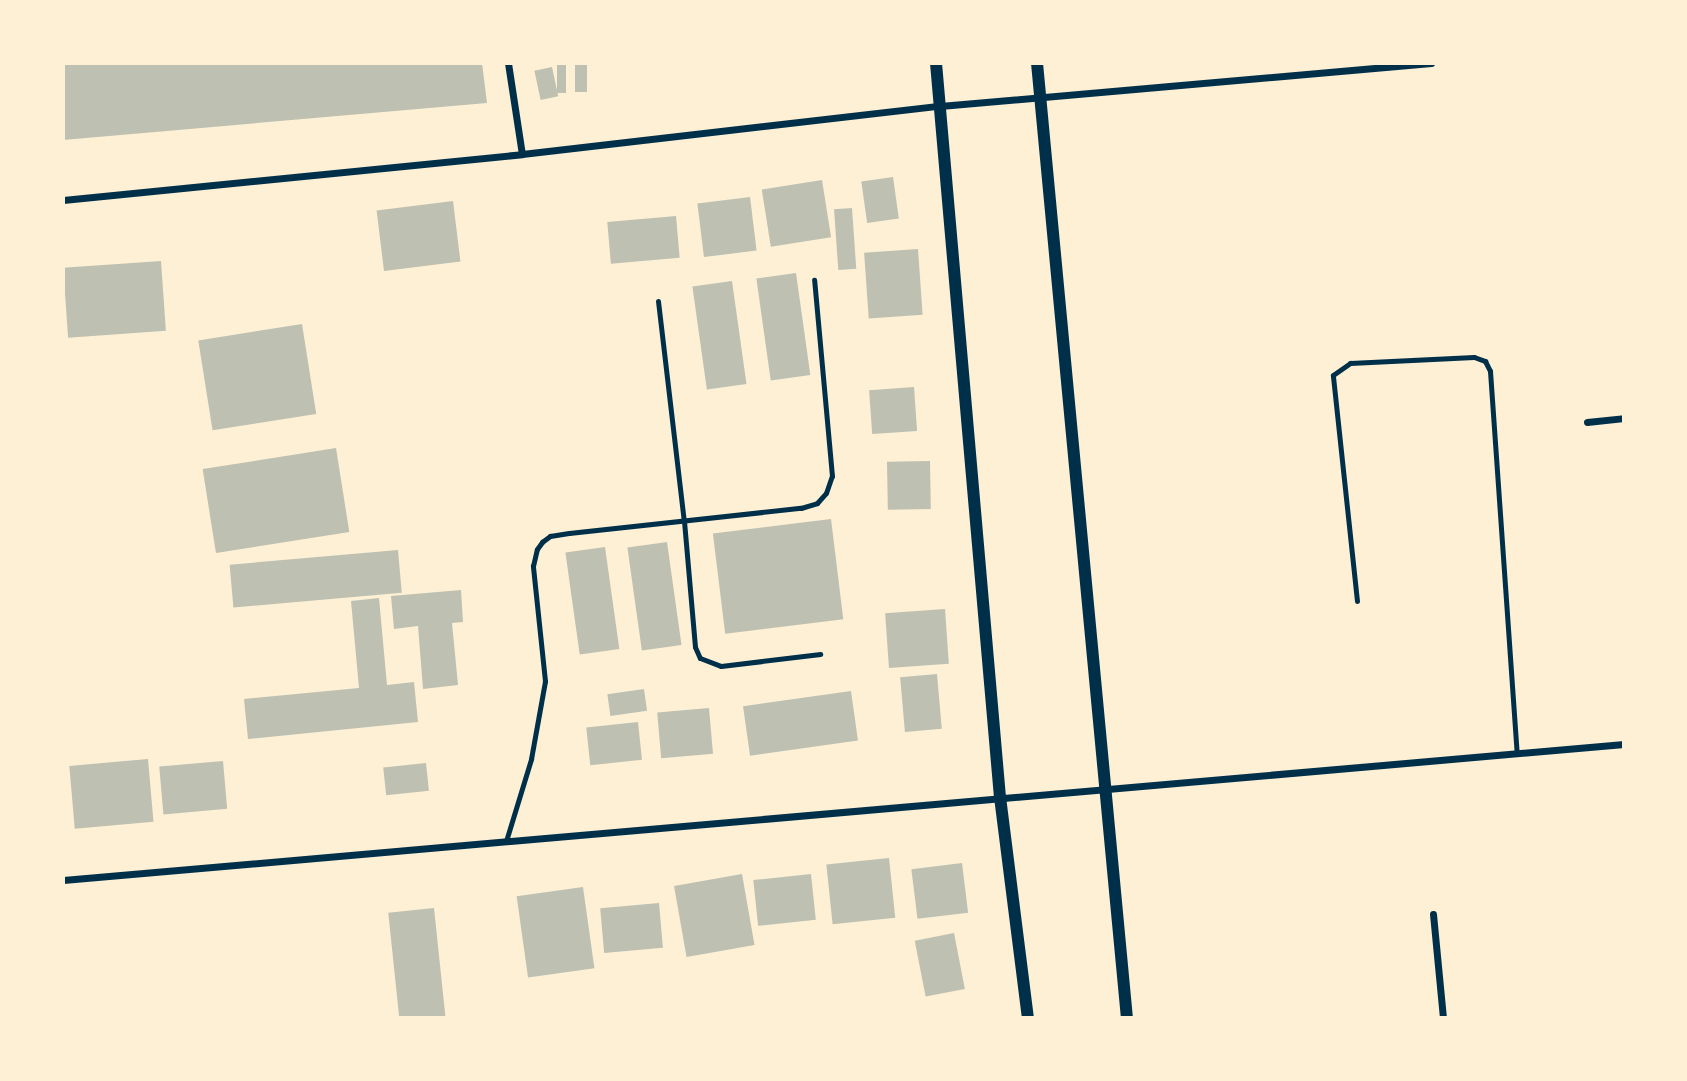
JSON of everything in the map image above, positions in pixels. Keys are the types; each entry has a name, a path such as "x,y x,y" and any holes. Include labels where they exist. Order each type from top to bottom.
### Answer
{"street":[{"path":"508,63 522,154"},
{"path":"936,63 1000,797 1028,1018"},
{"path":"1037,63 1128,1018"},
{"path":"63,200 522,154 940,106 1431,63"},
{"path":"1587,422 1624,418"},
{"path":"63,880 1624,744"},
{"path":"1433,914 1443,1018"}],"lane":[{"path":"506,841 531,759 545,681 545,654 533,566 537,550 550,536 802,508 817,503 827,493 832,476 814,280"},
{"path":"658,301 684,521 695,648 700,658 721,666 820,654"},
{"path":"1357,601 1333,375 1350,363 1474,357 1485,361 1490,371 1517,753"}],"building":[{"path":"63,63 482,63 487,103 63,140"},
{"path":"557,63 566,63 566,93 557,93"},
{"path":"575,63 587,63 587,92 575,92"},
{"path":"552,67 558,96 541,100 534,71"},
{"path":"893,177 899,219 867,223 861,181"},
{"path":"822,180 831,237 771,247 762,190"},
{"path":"750,197 757,251 704,257 697,203"},
{"path":"453,201 460,262 384,271 377,210"},
{"path":"852,208 856,269 838,270 834,209"},
{"path":"676,216 680,258 611,264 607,222"},
{"path":"918,249 923,315 869,319 864,253"},
{"path":"161,261 166,331 68,338 63,268"},
{"path":"796,273 810,375 771,381 756,279"},
{"path":"732,281 746,384 707,390 692,287"},
{"path":"302,324 316,414 213,430 198,340"},
{"path":"914,387 917,431 872,434 869,390"},
{"path":"336,448 349,532 216,553 203,469"},
{"path":"930,461 931,509 888,510 887,462"},
{"path":"831,519 843,619 725,634 713,534"},
{"path":"667,542 681,645 642,651 627,548"},
{"path":"605,547 619,649 580,655 565,553"},
{"path":"398,550 402,593 233,608 230,565"},
{"path":"461,590 463,622 452,623 458,685 423,689 418,626 394,629 391,596"},
{"path":"379,598 387,685 414,682 418,722 248,739 244,699 359,688 351,601"},
{"path":"945,609 949,664 889,668 885,613"},
{"path":"937,674 942,729 905,732 900,677"},
{"path":"644,689 647,711 610,716 607,694"},
{"path":"851,691 858,741 750,756 743,706"},
{"path":"709,708 713,754 661,758 657,713"},
{"path":"638,722 642,760 590,765 586,727"},
{"path":"148,759 153,822 75,829 69,766"},
{"path":"223,761 227,809 163,814 159,767"},
{"path":"426,763 429,791 386,795 383,767"},
{"path":"889,858 895,918 833,924 826,865"},
{"path":"962,863 968,913 917,919 911,869"},
{"path":"742,874 755,945 687,957 674,886"},
{"path":"811,874 816,920 758,926 753,880"},
{"path":"583,887 594,968 528,978 517,896"},
{"path":"659,903 663,948 604,953 600,908"},
{"path":"434,908 446,1018 399,1018 388,913"},
{"path":"954,933 965,989 926,997 915,941"}]}
